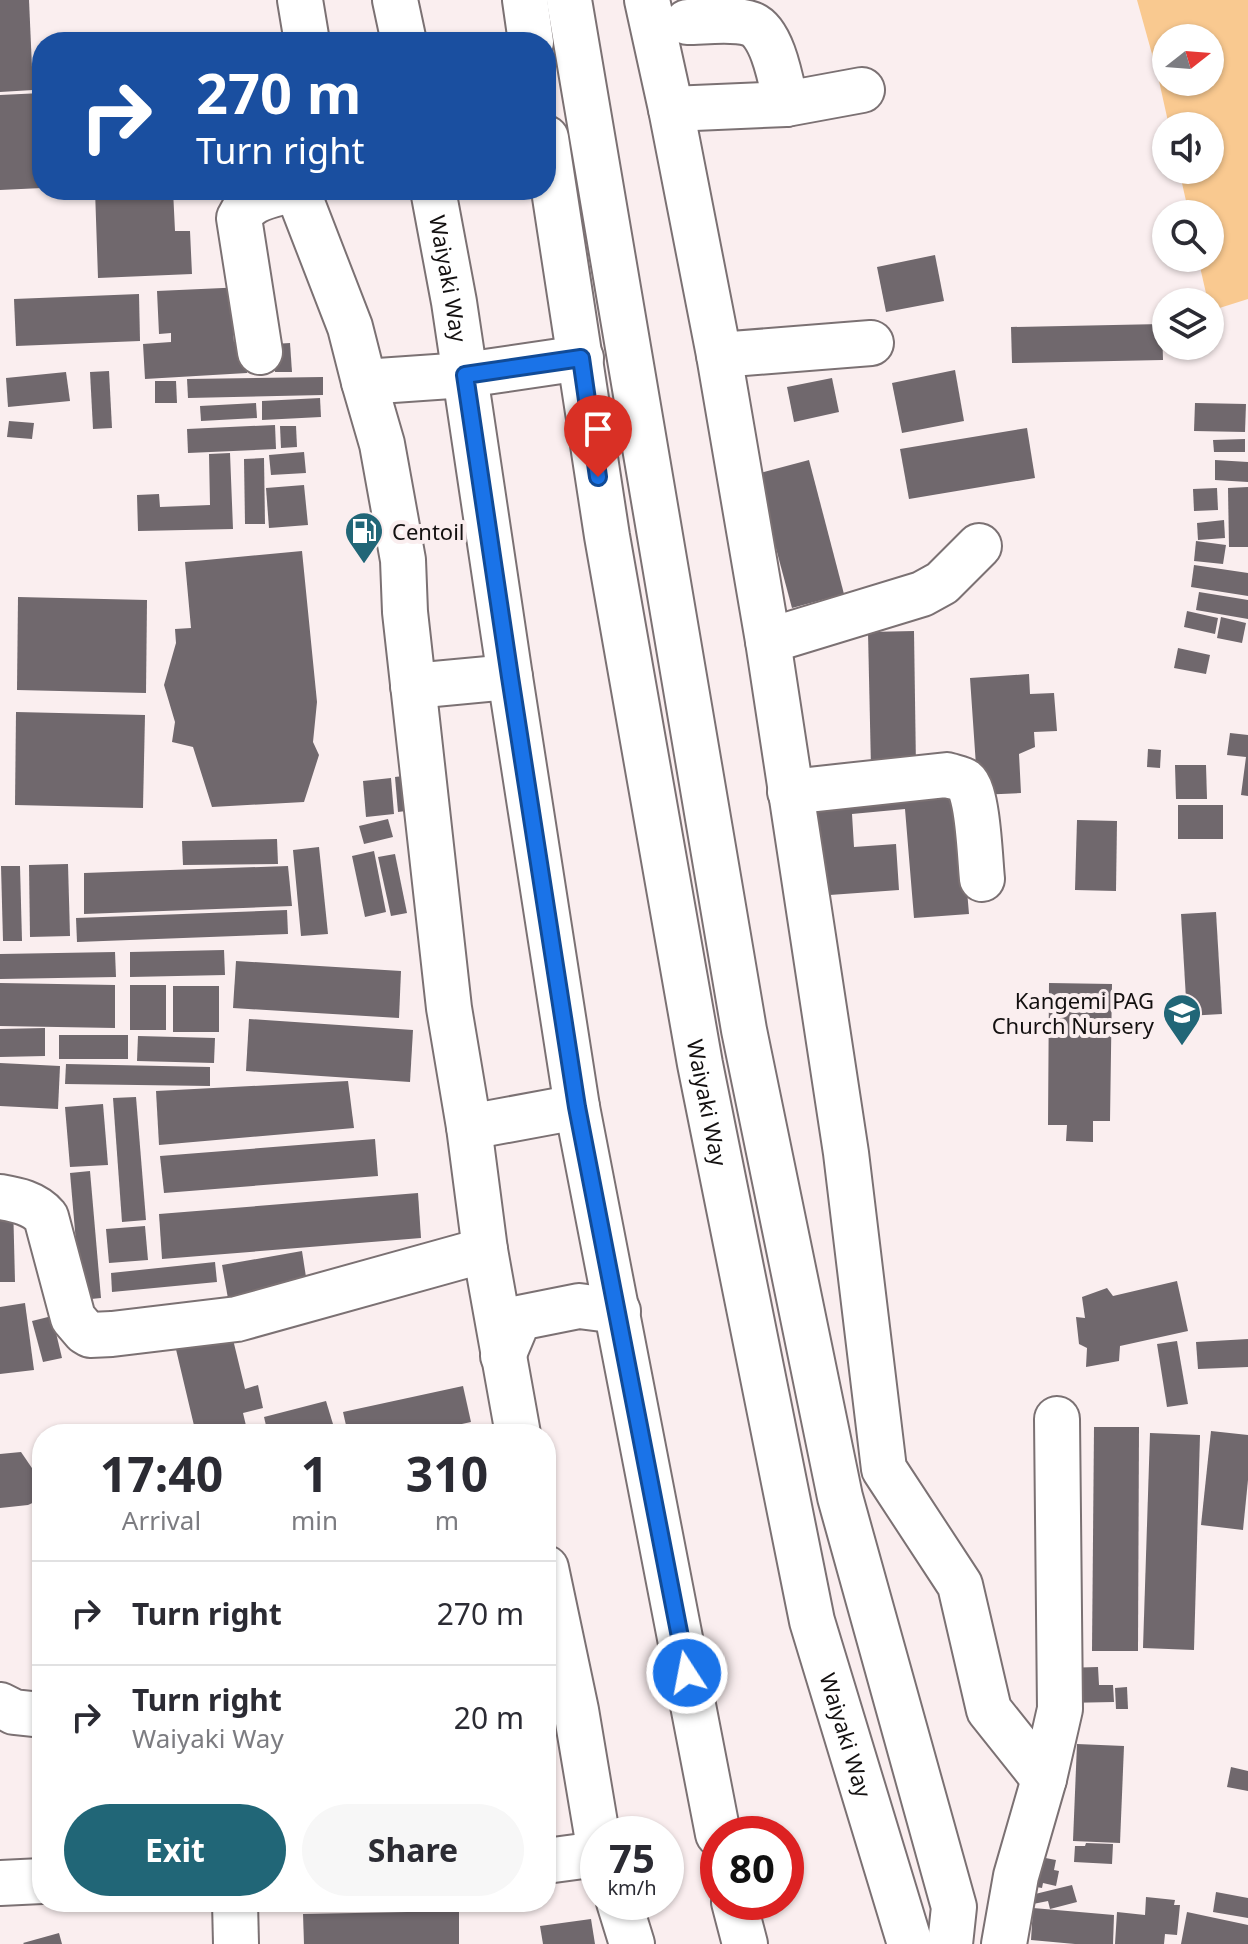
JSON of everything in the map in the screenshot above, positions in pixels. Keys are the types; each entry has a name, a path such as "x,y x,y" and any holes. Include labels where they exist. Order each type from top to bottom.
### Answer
{"main road":[{"path":"300,0 305,32"},
{"path":"395,0 402,32"},
{"path":"525,0 530,32"},
{"path":"569,0 744,1030 840,1497 954,1907 950,1944"},
{"path":"647,0 719,355 768,641 846,1153 884,1469 960,1585 989,1710 1044,1779"},
{"path":"687,22 749,22 759,28 775,60 786,104"},
{"path":"671,109 786,104 862,90"},
{"path":"255,200 243,208 239,218 260,352"},
{"path":"301,200 350,327 382,444 395,513 403,560 405,612 449,1008 485,1250 516,1424"},
{"name":"Waiyaki Way","path":"435,200 454,302 577,1107 715,1816"},
{"name":"Waiyaki Way","path":"556,200 610,552 700,1064 812,1621 910,1944"},
{"path":"719,355 871,343"},
{"path":"364,382 465,375 581,358"},
{"path":"768,641 922,594 942,583 979,546"},
{"path":"413,686 510,677"},
{"path":"790,792 947,775 965,781 971,791 976,816 982,879"},
{"path":"469,1127 577,1107"},
{"path":"0,1197 37,1208 46,1217 73,1318 90,1335 237,1319 485,1250"},
{"path":"503,1356 519,1318 579,1306 618,1311"},
{"path":"1004,1944 1016,1876 1060,1709 1057,1419"},
{"path":"556,1635 576,1710 594,1816"},
{"path":"0,1705 14,1712 32,1714"},
{"path":"556,1860 580,1856"},
{"path":"0,1883 32,1881"},
{"path":"235,1912 236,1944"},
{"path":"625,1920 632,1944"},
{"path":"739,1920 745,1944"}],"shaded area":[{"path":"1137,0 1248,0 1248,299 1224,307 1224,288 1205,288 1201,272 1224,272 1224,200 1186,200 1182,184 1224,184 1224,112 1166,112 1162,96 1224,96 1224,24 1152,24 1152,54"}],"building":[{"path":"0,0 29,0 32,90 0,92"},
{"path":"32,93 32,188 0,190 0,95"},
{"path":"95,200 173,200 175,231 190,231 192,274 98,278"},
{"path":"935,255 944,301 886,312 877,267"},
{"path":"245,287 248,329 233,330 234,342 246,341 247,373 145,379 143,344 171,342 171,333 159,334 157,291"},
{"path":"139,294 140,341 16,346 14,299"},
{"path":"1152,324 1152,360 1163,360 1012,363 1011,327"},
{"path":"290,343 292,372 275,372 273,344"},
{"path":"955,370 964,421 902,433 892,383"},
{"path":"109,371 112,428 93,429 90,372"},
{"path":"66,372 70,401 8,407 6,378"},
{"path":"323,377 323,395 188,398 187,379"},
{"path":"832,378 839,412 794,422 787,387"},
{"path":"155,381 176,381 177,403 155,403"},
{"path":"320,398 321,417 262,420 262,401"},
{"path":"256,403 257,418 201,421 200,406"},
{"path":"1195,403 1246,404 1245,432 1194,431"},
{"path":"9,421 34,423 32,439 7,437"},
{"path":"275,425 276,449 188,453 187,429"},
{"path":"280,426 296,426 297,447 281,448"},
{"path":"1027,428 1035,478 909,499 900,449"},
{"path":"1245,439 1245,452 1214,452 1213,440"},
{"path":"304,452 306,473 271,475 269,455"},
{"path":"230,453 233,529 138,531 137,495 159,494 160,507 210,505 209,454"},
{"path":"264,458 265,524 245,524 244,459"},
{"path":"809,460 844,594 792,608 756,474"},
{"path":"1215,460 1248,462 1248,482 1215,480"},
{"path":"304,485 308,525 269,528 266,488"},
{"path":"1248,487 1248,547 1229,547 1228,488"},
{"path":"1217,488 1218,510 1194,511 1193,489"},
{"path":"1224,520 1225,538 1198,540 1197,523"},
{"path":"1196,541 1226,545 1223,564 1194,561"},
{"path":"302,551 317,702 313,742 319,755 304,802 212,807 193,747 172,742 175,722 164,685 176,643 175,629 191,628 185,562"},
{"path":"1194,565 1248,573 1248,596 1191,587"},
{"path":"1199,592 1248,600 1248,619 1196,610"},
{"path":"18,597 147,600 146,693 17,690"},
{"path":"1187,611 1218,618 1215,634 1184,627"},
{"path":"1221,617 1246,623 1242,643 1217,638"},
{"path":"914,631 916,768 871,768 868,632"},
{"path":"1178,648 1210,655 1206,674 1174,668"},
{"path":"1029,674 1030,694 1054,693 1057,731 1034,732 1035,747 1019,754 1021,793 978,795 970,678"},
{"path":"16,712 145,715 143,808 15,805"},
{"path":"1230,733 1248,735 1248,796 1241,795 1246,757 1227,755"},
{"path":"1148,749 1161,750 1160,768 1147,767"},
{"path":"1175,765 1206,765 1207,799 1176,799"},
{"path":"411,775 414,810 398,812 395,777"},
{"path":"391,778 394,814 366,817 363,781"},
{"path":"958,784 969,914 914,918 905,809 852,814 854,847 896,844 899,890 816,896 808,796"},
{"path":"1178,805 1223,805 1223,839 1178,839"},
{"path":"388,819 393,837 364,844 359,826"},
{"path":"1077,820 1117,821 1116,891 1075,890"},
{"path":"277,839 278,864 183,865 182,841"},
{"path":"319,847 328,934 301,936 293,850"},
{"path":"374,851 386,912 365,917 352,856"},
{"path":"395,854 407,913 391,916 378,857"},
{"path":"68,864 70,936 30,937 29,865"},
{"path":"1,866 20,866 22,941 3,941"},
{"path":"288,866 292,906 84,914 84,873"},
{"path":"287,910 288,934 77,942 76,918"},
{"path":"1216,912 1222,1014 1187,1016 1181,914"},
{"path":"224,950 225,975 130,977 130,952"},
{"path":"115,952 116,977 0,979 0,954"},
{"path":"236,961 401,971 399,1018 233,1008"},
{"path":"0,983 115,985 115,1028 0,1026"},
{"path":"1049,983 1112,984 1110,1121 1093,1121 1093,1142 1066,1141 1067,1125 1048,1125"},
{"path":"130,985 166,985 166,1030 130,1030"},
{"path":"173,986 219,986 219,1032 173,1032"},
{"path":"249,1019 413,1030 410,1082 246,1071"},
{"path":"45,1028 45,1056 0,1057 0,1029"},
{"path":"59,1035 128,1035 128,1059 59,1059"},
{"path":"138,1036 215,1038 214,1063 137,1061"},
{"path":"0,1063 60,1066 58,1109 0,1106"},
{"path":"66,1064 210,1067 210,1086 65,1084"},
{"path":"348,1081 354,1128 159,1145 156,1091"},
{"path":"136,1097 146,1220 122,1222 113,1098"},
{"path":"103,1104 108,1165 70,1167 65,1107"},
{"path":"375,1139 378,1176 164,1193 160,1156"},
{"path":"90,1171 101,1298 81,1300 70,1173"},
{"path":"418,1193 421,1238 162,1259 159,1214"},
{"path":"13,1202 15,1282 0,1282 0,1203"},
{"path":"145,1226 148,1260 109,1263 106,1229"},
{"path":"302,1251 308,1290 229,1304 222,1265"},
{"path":"215,1262 217,1282 112,1292 111,1273"},
{"path":"1177,1281 1188,1331 1120,1346 1119,1361 1086,1367 1087,1348 1079,1344 1076,1317 1085,1318 1082,1297 1107,1288 1113,1296"},
{"path":"25,1303 34,1370 0,1374 0,1307"},
{"path":"52,1316 62,1358 43,1362 32,1321"},
{"path":"230,1327 245,1389 258,1385 263,1408 243,1413 246,1424 194,1424 174,1341"},
{"path":"1248,1339 1248,1367 1198,1369 1196,1342"},
{"path":"1177,1341 1188,1404 1167,1407 1157,1344"},
{"path":"463,1386 471,1422 346,1424 343,1412"},
{"path":"326,1401 333,1424 266,1424 264,1417"},
{"path":"1094,1427 1139,1427 1138,1651 1092,1651"},
{"path":"1211,1431 1248,1435 1243,1530 1201,1525"},
{"path":"1150,1433 1200,1435 1194,1650 1143,1648"},
{"path":"21,1452 32,1468 32,1503 0,1508 0,1454"},
{"path":"1098,1667 1099,1685 1113,1685 1114,1702 1064,1703 1063,1668"},
{"path":"1127,1687 1128,1709 1116,1709 1115,1688"},
{"path":"1077,1744 1124,1746 1120,1843 1073,1841"},
{"path":"1231,1767 1248,1771 1248,1791 1227,1787"},
{"path":"1086,1843 1113,1844 1112,1864 1074,1862 1075,1846 1085,1846"},
{"path":"1035,1856 1056,1860 1054,1870 1059,1871 1056,1886 1043,1883 1042,1888 1025,1885"},
{"path":"1072,1885 1077,1902 1050,1909 1048,1901 1033,1904 1031,1895"},
{"path":"1216,1892 1248,1898 1248,1918 1213,1912"},
{"path":"1146,1897 1175,1900 1174,1905 1180,1905 1177,1935 1165,1934 1164,1944 1115,1944 1117,1912 1145,1915"},
{"path":"1033,1908 1114,1915 1113,1944 1031,1940"},
{"path":"459,1912 459,1944 304,1944 303,1914"},
{"path":"1187,1912 1248,1925 1248,1944 1181,1944"},
{"path":"591,1920 595,1944 543,1944 540,1926"},
{"path":"59,1933 62,1944 23,1943"}],"place":[{"name":"Centoil","path":"364,565"},
{"name":"Kangemi PAG Church Nursery","path":"1182,1047"}],"route":[{"path":"598,477 581,358 465,375 577,1107 687,1673"}]}
